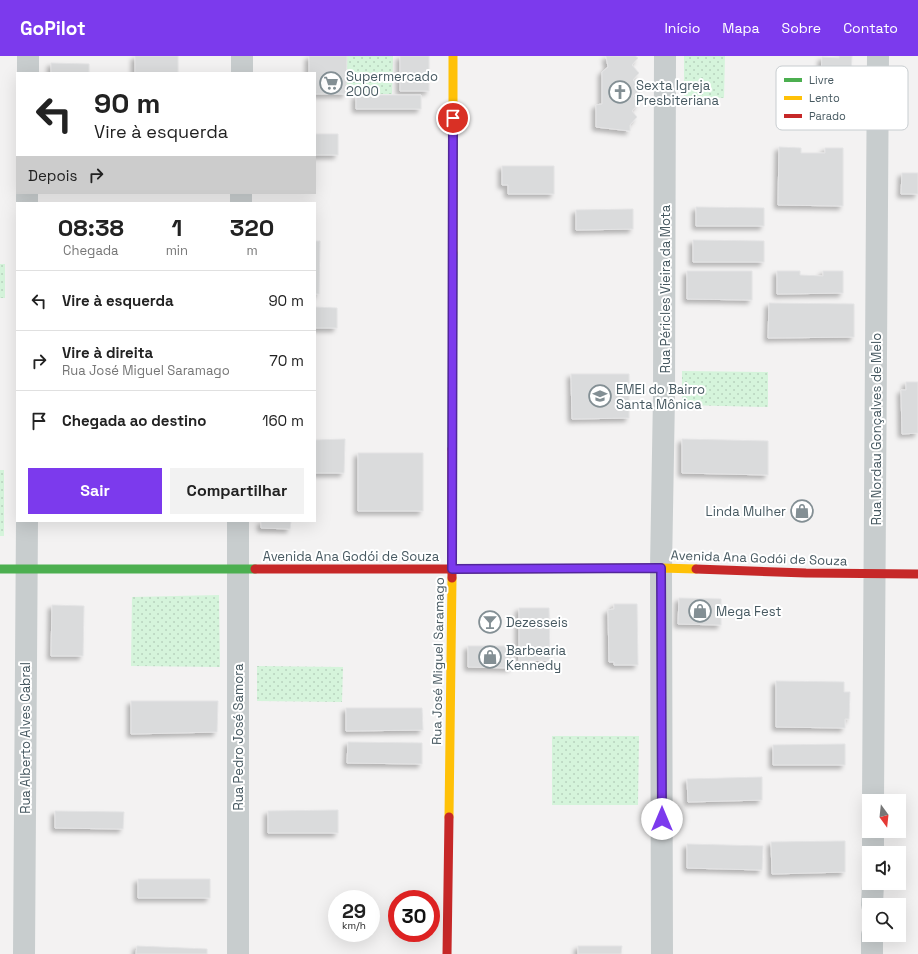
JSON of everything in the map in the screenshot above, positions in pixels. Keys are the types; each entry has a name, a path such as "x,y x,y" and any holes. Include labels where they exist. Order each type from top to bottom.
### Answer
{"street":[{"path":"28,56 28,72"},
{"path":"242,56 242,72"},
{"name":"Rua José Miguel Saramago","path":"447,954 452,569 453,56"},
{"name":"Rua Péricles Vieira da Mota","path":"662,954 661,568 664,388 665,56"},
{"name":"Rua Nordau Gonçalves de Melo","path":"878,56 878,66"},
{"name":"Rua Nordau Gonçalves de Melo","path":"873,794 878,130"},
{"name":"Rua Alberto Alves Cabral","path":"24,954 27,522"},
{"name":"Rua Pedro José Samora","path":"238,522 238,954"},
{"name":"Avenida Ana Godói de Souza","path":"0,569 661,568 806,573 918,574"},
{"path":"872,942 872,954"}],"green space":[{"path":"347,56 393,56 392,94 346,94"},
{"path":"684,56 725,56 724,98 684,96"},
{"path":"0,264 5,264 5,298 0,298"},
{"path":"682,371 768,372 768,407 682,405"},
{"path":"0,470 4,470 4,536 0,536"},
{"path":"219,595 220,667 131,666 132,597"},
{"path":"257,666 343,667 342,702 257,701"},
{"path":"552,736 639,736 638,805 552,805"}],"building":[{"path":"135,56 178,56 178,72 135,72"},
{"name":"Supermercado 2000","path":"309,56 347,56 346,94 316,94 316,72 309,72"},
{"path":"400,56 429,56 429,91 400,91"},
{"name":"Sexta Igreja Presbiteriana","path":"606,56 635,56 638,58 632,65 639,73 633,80 641,89 633,96 639,103 632,111 637,117 630,125 630,131 596,127 596,105 602,104 602,72 608,67"},
{"path":"839,56 852,56 851,66 821,66 822,57 839,58"},
{"path":"51,63 89,64 89,72 51,72"},
{"path":"356,95 421,95 421,109 356,109"},
{"path":"316,134 338,134 338,155 316,155"},
{"path":"779,147 801,148 801,153 825,153 825,148 843,148 843,206 778,205"},
{"path":"502,166 554,166 554,194 508,194 508,185 502,185"},
{"path":"902,173 918,173 918,194 901,194"},
{"path":"696,207 764,208 764,226 696,226"},
{"path":"633,209 633,229 576,230 576,210"},
{"path":"693,240 764,241 764,262 693,262"},
{"path":"316,241 320,241 319,294 316,294"},
{"path":"687,271 752,271 752,300 687,299"},
{"path":"777,271 800,271 800,275 823,276 823,271 843,271 843,293 777,294"},
{"path":"769,303 854,304 854,337 768,338"},
{"path":"316,307 337,308 337,328 316,328"},
{"name":"EMEI do Bairro Santa Mônica","path":"571,374 629,374 629,418 572,419"},
{"path":"906,382 918,382 918,433 902,434 901,390 906,390"},
{"path":"345,439 344,473 316,473 316,440"},
{"path":"682,439 768,441 768,475 682,473"},
{"path":"358,453 423,453 423,511 358,511"},
{"path":"261,522 291,522 290,529 261,528"},
{"name":"Mega Fest","path":"679,598 721,599 721,625 678,624"},
{"path":"614,604 637,604 638,665 614,665 614,662 609,662 608,610 614,609"},
{"path":"52,605 84,606 83,656 51,656"},
{"path":"519,608 549,608 550,660 519,661"},
{"name":"Barbearia Kennedy","path":"468,646 512,646 512,668 468,667"},
{"path":"776,681 844,682 844,692 850,692 849,719 845,719 845,728 776,727"},
{"path":"131,701 218,701 217,732 131,734"},
{"path":"346,708 422,708 423,730 346,731"},
{"path":"348,742 422,743 422,764 347,763"},
{"path":"845,744 845,765 773,765 773,745"},
{"path":"762,777 762,800 688,802 687,779"},
{"path":"338,810 338,833 268,833 268,811"},
{"path":"55,811 124,812 123,829 55,828"},
{"path":"845,841 845,872 772,874 771,842"},
{"path":"687,844 763,846 762,870 687,868"},
{"path":"138,879 210,879 210,898 138,898"},
{"path":"137,946 207,949 207,954 136,954"},
{"path":"578,946 622,946 621,954 578,954"}],"traffic: fast":[{"path":"452,449 453,253"},
{"path":"0,569 255,569"}],"traffic: slow":[{"path":"453,56 453,253"},
{"path":"449,569 696,569"},
{"path":"449,817 452,578"}],"traffic: jam":[{"path":"452,449 452,578"},
{"path":"255,569 449,569"},
{"path":"696,569 806,573 918,574"},
{"path":"447,954 449,817"}],"place":[{"name":"Supermercado 2000","path":"331,83"},
{"name":"Sexta Igreja Presbiteriana","path":"620,92"},
{"name":"EMEI do Bairro Santa Mônica","path":"600,396"},
{"name":"Linda Mulher","path":"802,511"},
{"name":"Mega Fest","path":"700,611"},
{"name":"Dezesseis","path":"490,622"},
{"name":"Barbearia Kennedy","path":"490,657"}],"route":[{"path":"453,118 452,569 661,568 662,819"}]}
